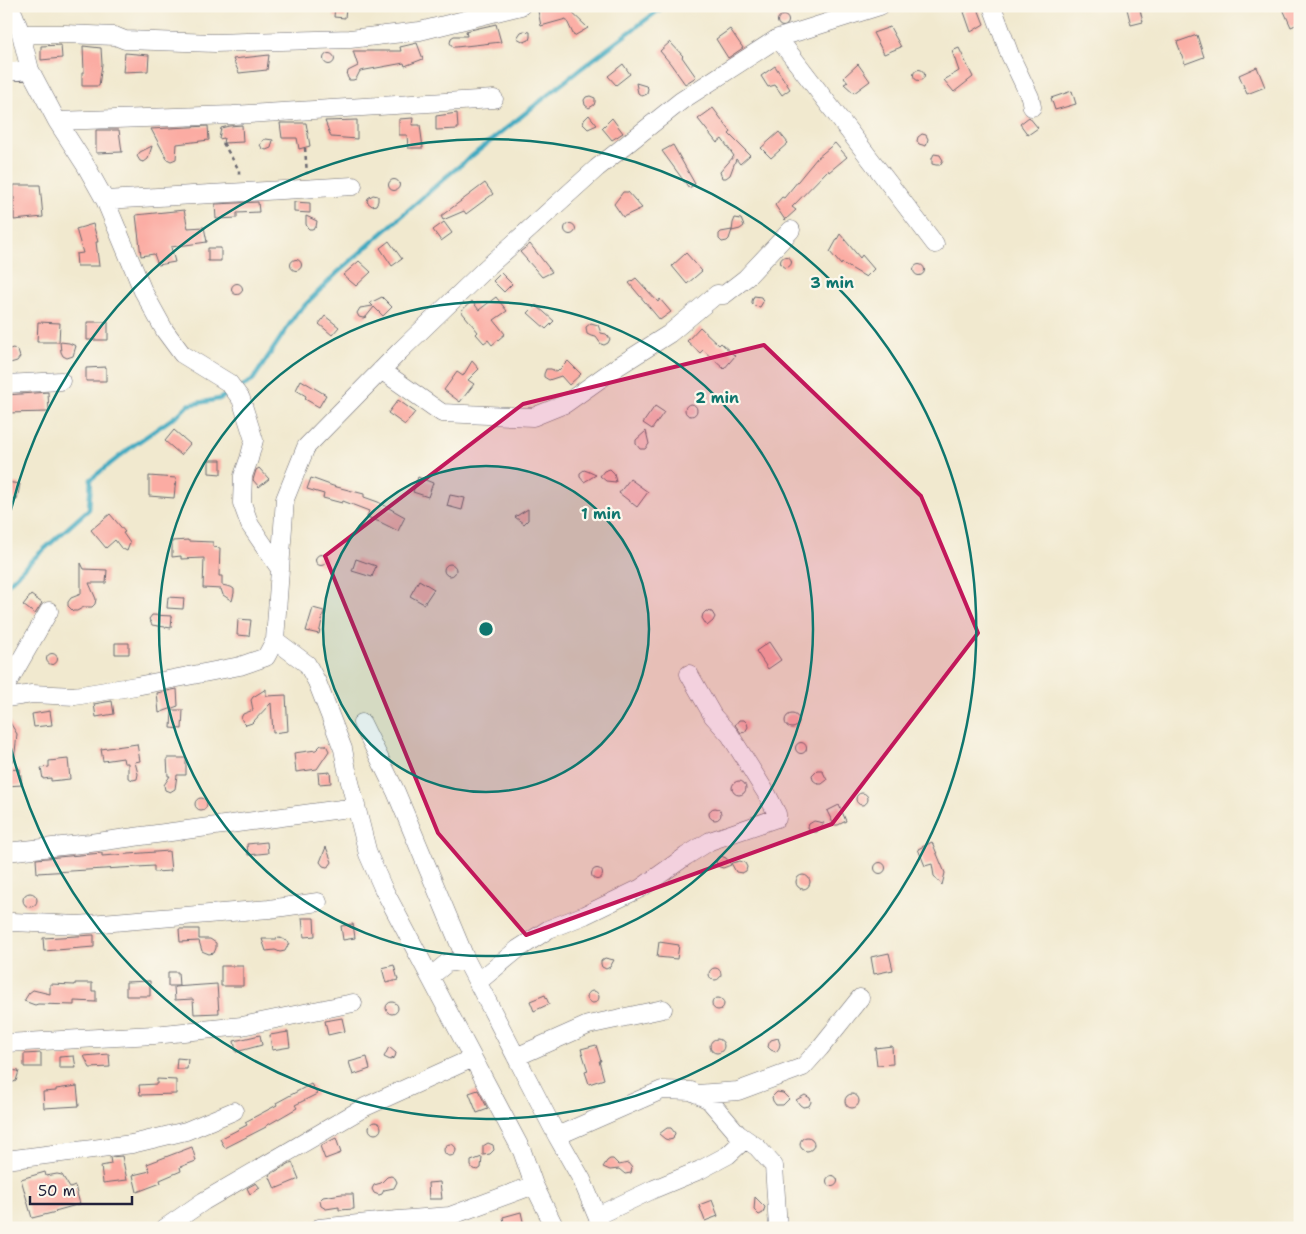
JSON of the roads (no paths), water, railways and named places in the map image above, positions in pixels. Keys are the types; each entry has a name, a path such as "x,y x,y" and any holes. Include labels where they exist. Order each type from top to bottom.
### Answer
{"street":[{"path":"9,6 21,34 30,70 57,121 105,200 144,291 165,331 182,354 229,383 240,398 254,440 243,476 242,503 250,525 280,569"},
{"path":"21,34 115,36 125,40 215,43 350,39 420,31 521,6"},
{"path":"6,698 32,694 75,696 240,666 266,657 275,640 284,499 306,447 400,351 483,271 596,168 681,101 778,38 880,6"},
{"path":"992,6 1010,55 1030,97 1032,107"},
{"path":"778,38 935,244"},
{"path":"6,72 30,70"},
{"path":"57,121 233,115 494,99"},
{"path":"105,200 353,186"},
{"path":"381,370 442,413 534,417 565,404 669,334 717,294 724,295 746,278 791,230"},
{"path":"6,384 61,380"},
{"path":"6,686 49,611"},
{"path":"275,640 307,664 317,682 343,749 368,854 382,888 522,1151 534,1185 555,1228"},
{"path":"478,982 518,949 549,929 586,915 641,888 686,856 710,842 777,818 777,814 768,796 730,734 713,716 689,674"},
{"path":"362,723 396,792 466,960 556,1136 582,1180 599,1222 654,1190 700,1170 728,1155 745,1139"},
{"path":"6,852 99,842 356,807"},
{"path":"6,923 78,925 269,909 318,902"},
{"path":"430,977 446,963 466,960"},
{"path":"697,1094 738,1091 803,1067 860,998"},
{"path":"6,1043 154,1035 242,1026 353,1003"},
{"path":"516,1057 588,1025 663,1009"},
{"path":"165,1228 204,1201 364,1106 473,1058"},
{"path":"556,1136 662,1090 690,1091 709,1100 738,1134 757,1148 774,1166 778,1228"},
{"path":"6,1160 132,1144 186,1131 234,1111"},
{"path":"319,1228 450,1216 534,1185"}],"waterway":[{"path":"239,388 252,381 297,313 337,273 447,176 579,70 663,7 688,6"},
{"path":"6,586 89,509 91,479 134,445 180,413 188,405 219,399 230,393"}]}
